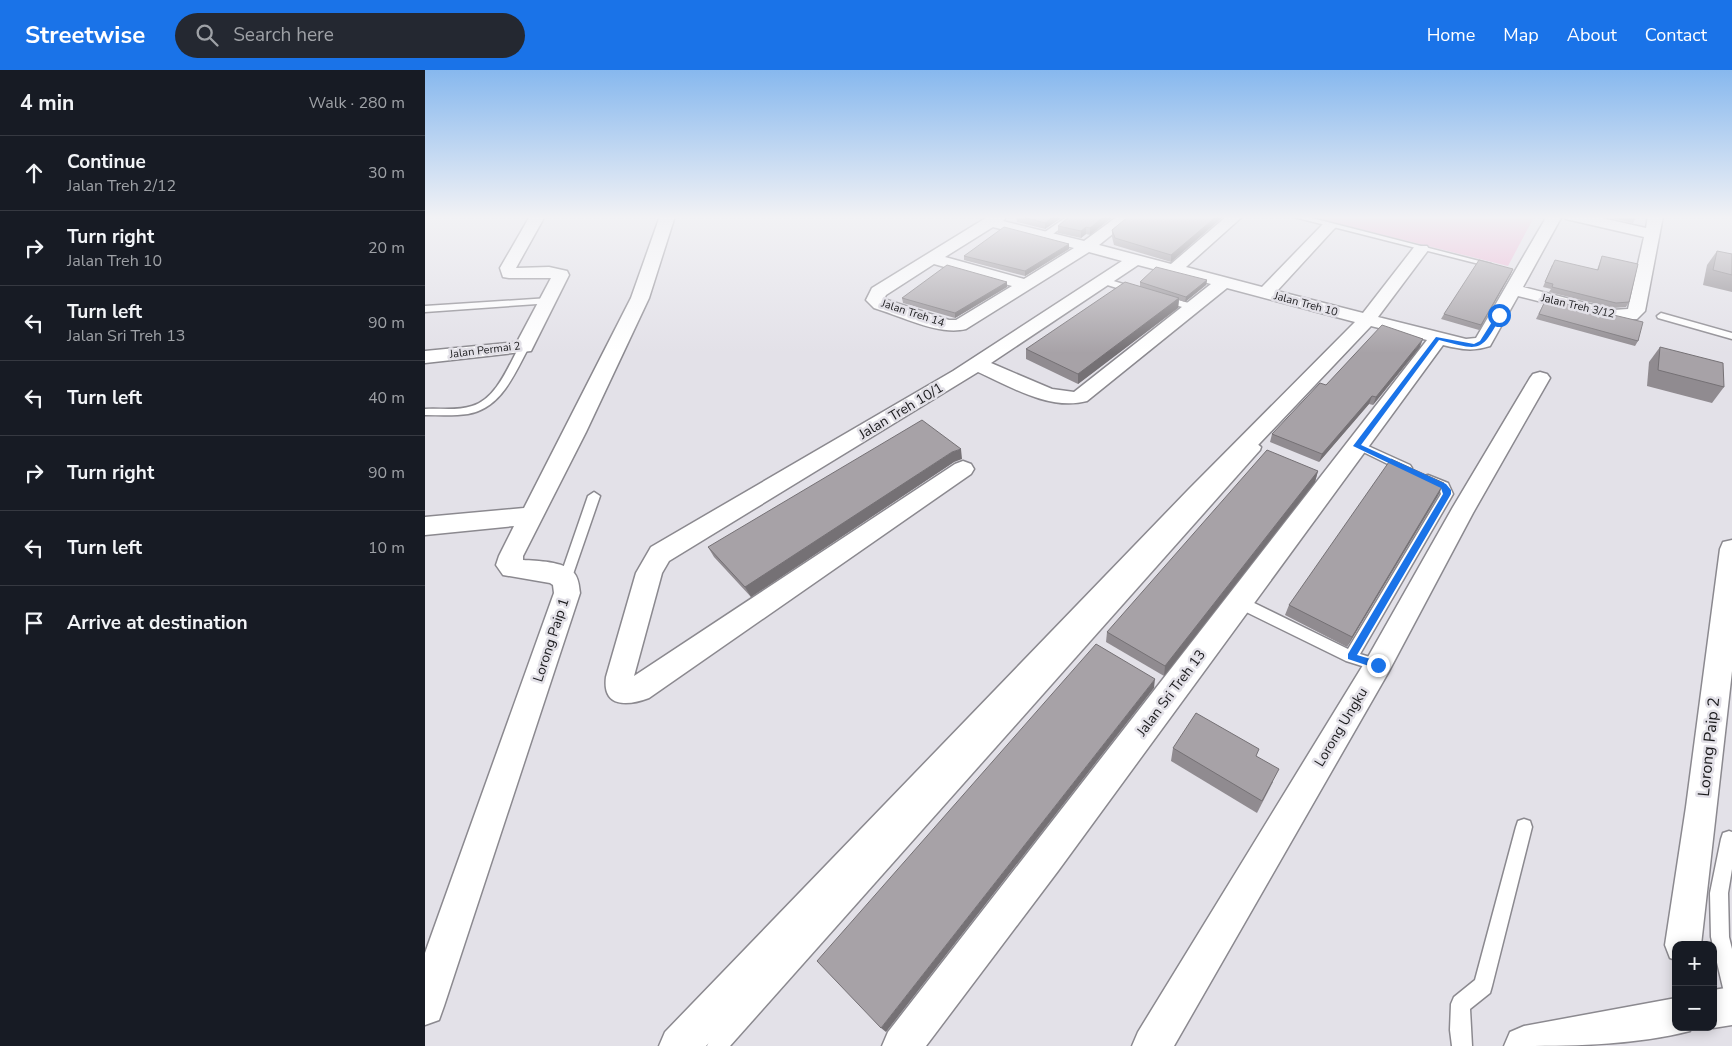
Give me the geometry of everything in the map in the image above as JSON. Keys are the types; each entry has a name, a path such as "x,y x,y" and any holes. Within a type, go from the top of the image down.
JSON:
{"street":[{"name":"Jalan Permai 2","path":"425,356 524,347 561,276 549,272 509,273 508,268 512,262"},
{"name":"Lorong Paip 1","path":"425,1006 567,593 565,580 558,575 520,571 509,565 517,541 579,423 640,298 652,262"},
{"name":"Jalan Treh 14","path":"928,262 878,292 875,300 880,304 948,326 960,325 1025,284"},
{"path":"941,262 1025,284 1063,262"},
{"name":"Jalan Treh 10/1","path":"963,470 639,689 623,691 619,687 620,677 649,573 660,554 979,365 1132,262"},
{"name":"Jalan Treh 10","path":"1145,262 1466,346 1483,342 1513,290"},
{"path":"1173,269 1182,262"},
{"path":"1266,293 1295,262"},
{"path":"679,1046 1259,448 1367,320 1411,262"},
{"path":"1513,290 1529,262"},
{"name":"Jalan Treh 3/12","path":"1513,290 1613,315 1631,315 1636,311 1647,262"},
{"path":"979,365 1057,398 1074,400 1080,398 1224,282"},
{"name":"Jalan Sri Treh 13","path":"902,1046 1046,859 1169,688 1239,602 1324,474 1357,446 1438,338"},
{"name":"Lorong Ungku","path":"1152,1046 1364,661 1461,514 1540,378"},
{"path":"425,526 530,516"},
{"name":"Lorong Paip 2","path":"1684,941 1702,808 1732,549"},
{"path":"1717,1009 1732,1006"},
{"path":"1524,1046 1672,1014"}],"lane":[{"path":"1476,262 1487,264"},
{"path":"1105,281 1192,307"},
{"path":"425,309 549,301"},
{"path":"1661,316 1732,336"},
{"path":"425,412 466,410 480,407 494,397 524,347"},
{"path":"1239,602 1364,661 1447,494 1444,486 1357,446"},
{"path":"717,1046 1084,638 1259,448"},
{"path":"565,580 595,496"},
{"path":"1084,638 1100,648"},
{"path":"1463,1046 1460,1030 1461,1004 1483,986 1524,827"},
{"path":"1729,840 1719,893 1720,937 1732,988"}],"shaded area":[{"path":"1490,262 1510,262 1508,266"}],"building":[{"path":"987,262 1040,262 1025,271"},
{"path":"1478,262 1513,269 1481,325 1444,314"},
{"path":"1554,262 1598,270 1600,262 1627,262 1638,264 1629,302 1616,303 1552,287 1553,284 1545,282"},
{"path":"1715,262 1732,262 1732,275 1713,270"},
{"path":"947,265 1007,282 955,313 902,298"},
{"path":"1156,267 1207,280 1186,297 1140,282"},
{"path":"1125,282 1179,298 1078,374 1026,349"},
{"path":"1546,299 1643,322 1638,341 1539,314"},
{"path":"1382,325 1423,339 1376,397 1372,396 1322,454 1272,434 1320,383 1326,385"},
{"path":"1660,347 1723,363 1724,387 1658,370"},
{"path":"922,420 961,449 952,452 745,587 708,547"},
{"path":"1267,450 1318,471 1165,666 1107,632"},
{"path":"1391,459 1444,483 1352,637 1289,605"},
{"path":"1096,644 1155,679 881,1028 817,961"},
{"path":"1196,713 1259,749 1256,756 1279,769 1262,801 1173,748"}],"route":[{"path":"1378,665 1351,657 1447,494 1447,490 1444,486 1357,446 1438,338 1466,346 1483,342 1499,315"}]}
